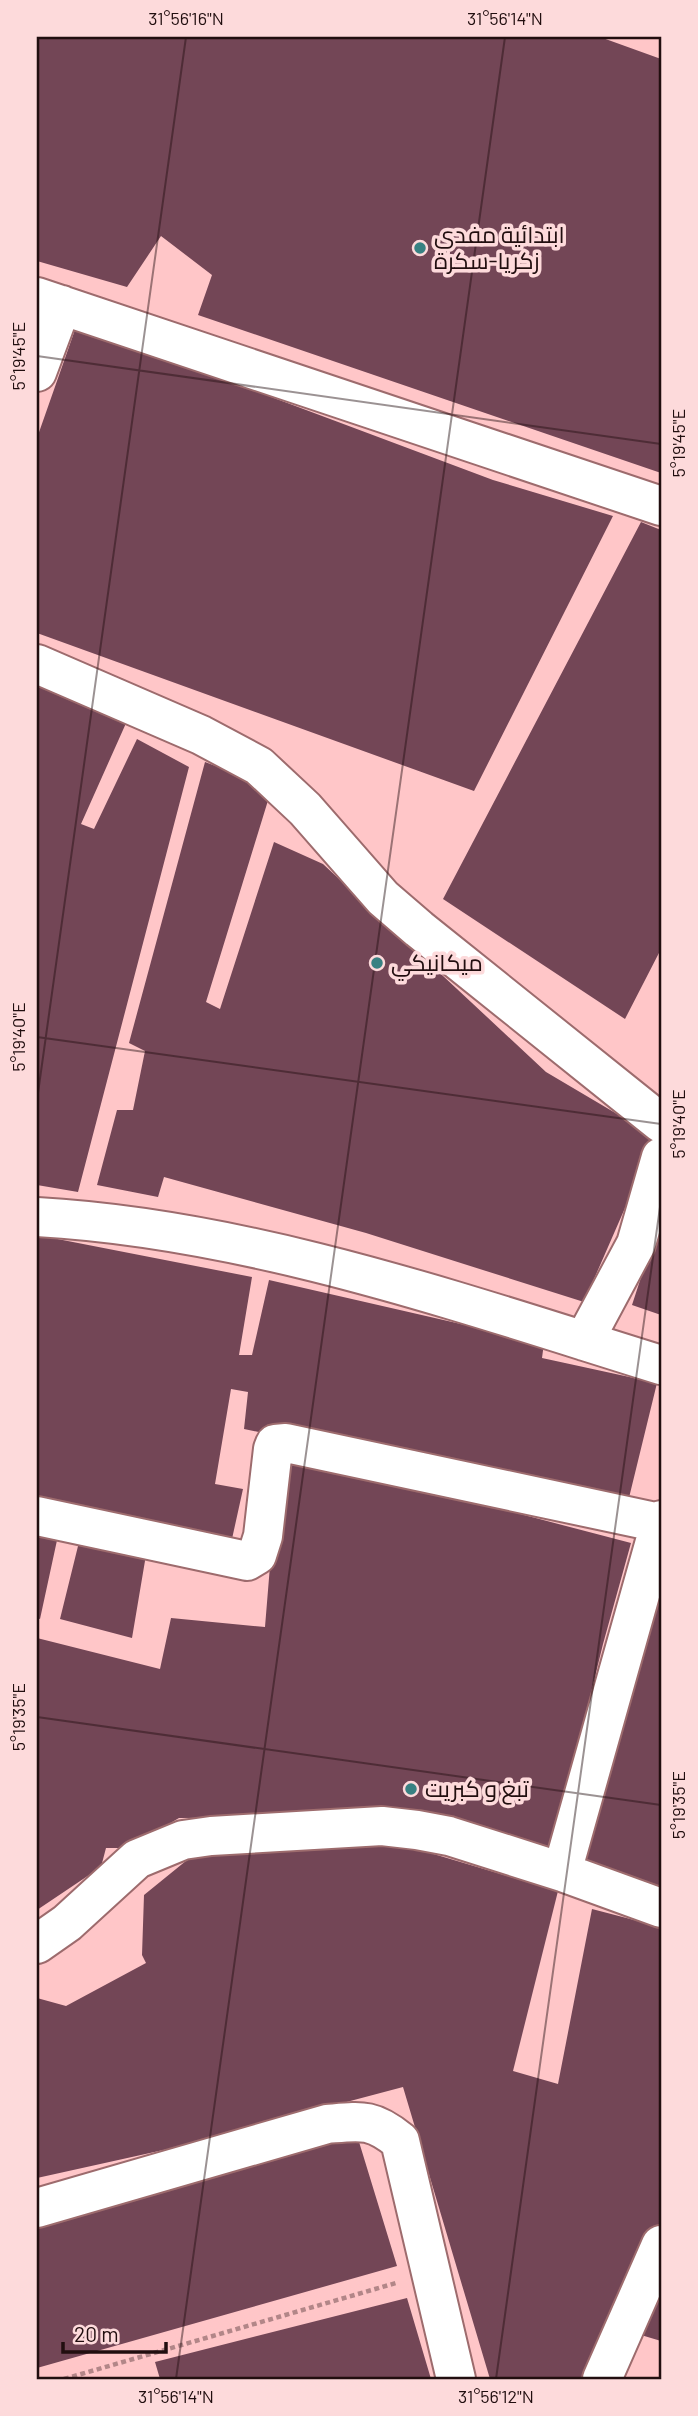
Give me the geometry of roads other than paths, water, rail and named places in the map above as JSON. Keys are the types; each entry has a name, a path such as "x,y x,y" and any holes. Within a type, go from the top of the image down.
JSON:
{"street":[{"path":"37,372 49,301 661,506"},
{"path":"37,664 201,735 259,766 305,809 383,898 661,1123"},
{"path":"584,1341 636,1244 661,1157"},
{"path":"37,1217 76,1219 222,1241 391,1283 661,1365"},
{"path":"37,1516 247,1560 257,1555 263,1536 273,1450 275,1444 286,1443 661,1522 562,1872"},
{"path":"37,1944 67,1923 137,1859 160,1847 201,1837 382,1826 449,1836 562,1872 661,1908"},
{"path":"37,2208 327,2124 366,2121 383,2126 400,2141 456,2379"},
{"path":"602,2379 661,2245"}],"place":[{"name":"ابتدائية مفدي زكريا-سكرة","path":"420,248"},
{"name":"ميكانيكي","path":"377,963"},
{"name":"تبغ و كبريت","path":"411,1789"}]}
